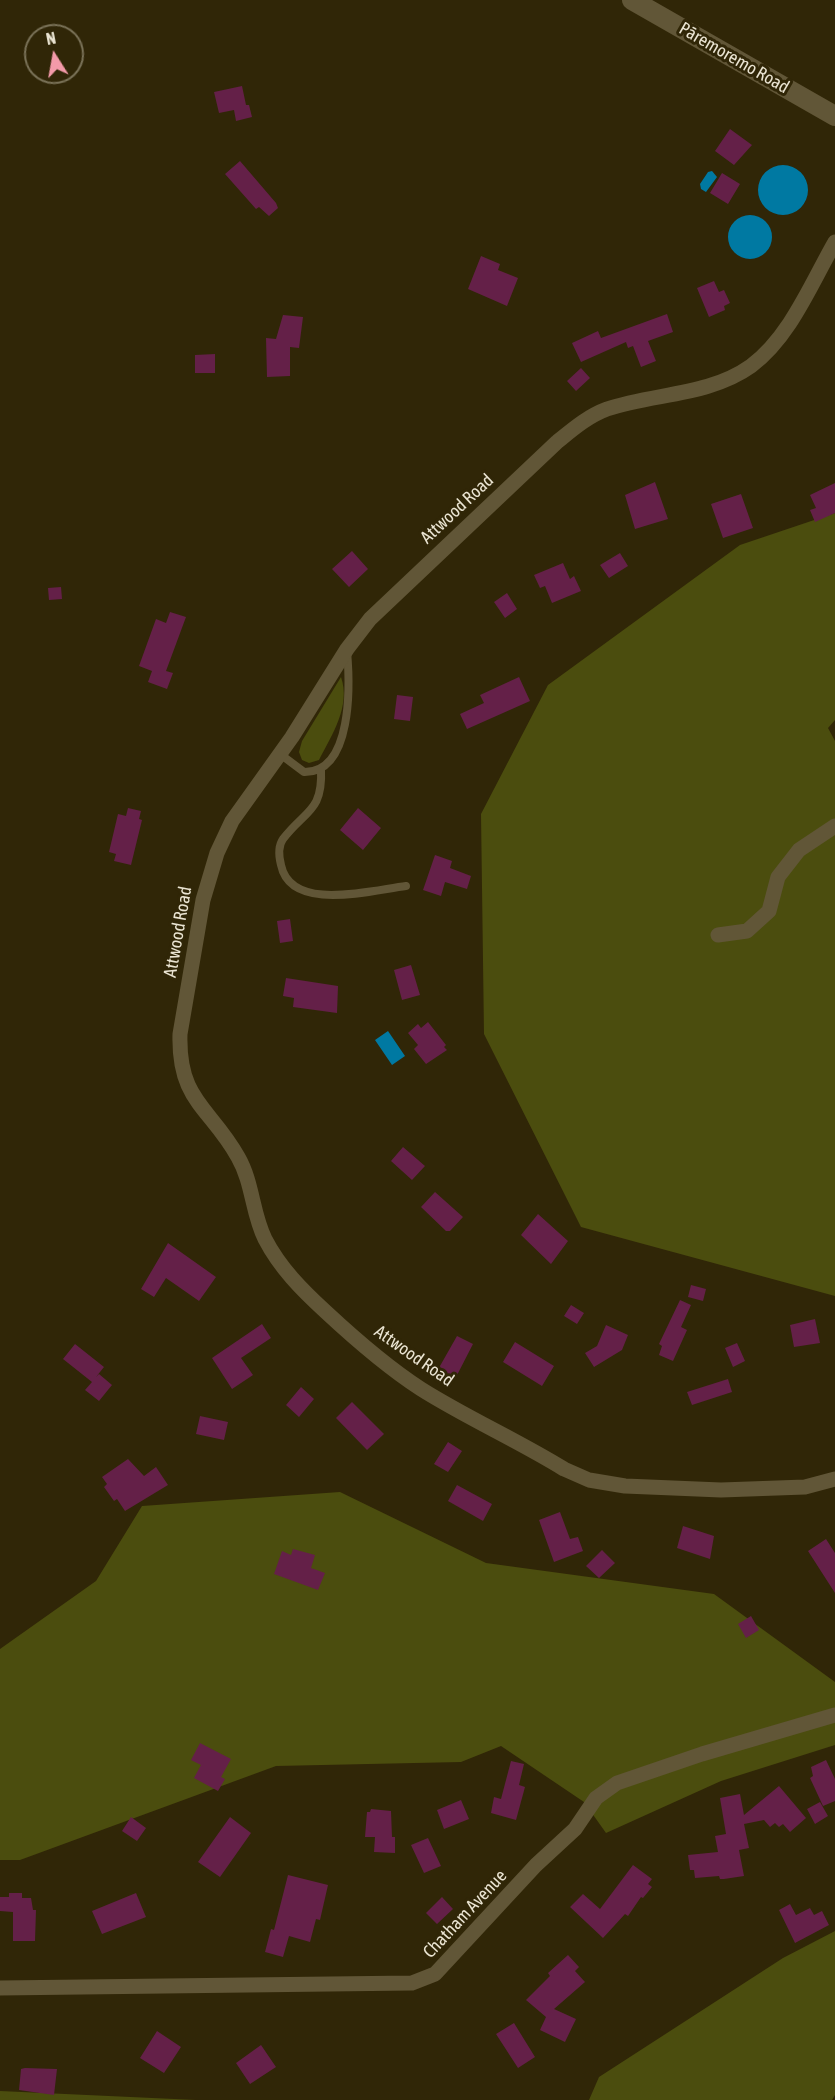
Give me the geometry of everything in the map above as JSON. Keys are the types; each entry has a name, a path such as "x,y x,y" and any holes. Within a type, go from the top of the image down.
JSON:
{"street":[{"name":"Pāremoremo Road","path":"632,0 835,116"},
{"name":"Attwood Road","path":"835,242 786,328 751,366 722,382 621,405 582,422 557,442 370,619 347,649 280,754 232,821 214,860 199,917 180,1034 183,1078 195,1100 231,1145 248,1174 265,1239 294,1283 349,1333 421,1389 564,1469 589,1480 625,1486 722,1490 805,1487 835,1479"},
{"path":"718,935 747,931 770,911 778,878 800,850 835,826"},
{"name":"Chatham Avenue","path":"0,1988 412,1983 435,1974 537,1865 575,1829 596,1798 617,1784 702,1754 835,1715"}],"lane":[{"path":"347,649 350,697 345,726 336,749 321,769 322,790 315,806 281,840 279,854 281,869 292,886 307,894 332,895 406,886"},
{"path":"280,754 304,772 321,769"}],"shaded area":[{"path":"835,513 835,720 828,728 835,741 835,1296 581,1227 484,1034 481,814 548,685 740,545"},
{"path":"341,677 344,699 339,720 319,760 309,763 302,760 299,752 302,741"},
{"path":"340,1492 486,1563 714,1594 835,1682 835,1745 721,1781 606,1833 584,1802 501,1746 461,1762 276,1766 20,1860 0,1860 0,1649 96,1581 142,1506"},
{"path":"835,1931 835,2095 832,2100 589,2100 599,2077 783,1958"},
{"path":"0,2091 196,2100 0,2100"}],"water":[{"path":"783,165 792,167 803,176 808,190 806,199 797,210 783,215 774,213 763,204 758,190 760,181 769,170"},
{"path":"712,171 717,177 706,192 701,189 700,184 708,172"},
{"path":"750,215 766,221 772,237 766,253 750,259 734,253 728,237 734,221"},
{"path":"388,1031 405,1056 392,1065 375,1040"}],"building":[{"path":"242,86 246,105 249,105 252,117 236,121 234,110 219,113 214,92"},
{"path":"730,129 752,145 734,165 715,151"},
{"path":"240,161 276,203 278,208 269,216 259,207 256,209 225,174"},
{"path":"722,173 740,184 728,204 710,193"},
{"path":"481,256 500,264 498,270 518,278 507,306 468,289"},
{"path":"714,281 719,292 724,290 730,303 724,306 725,310 709,317 697,288"},
{"path":"667,314 673,332 648,341 656,361 641,367 633,346 628,348 626,342 581,362 572,343 598,331 601,338"},
{"path":"283,315 303,317 299,348 290,347 290,376 267,377 266,338 276,339"},
{"path":"215,354 215,373 195,373 195,355"},
{"path":"581,368 590,378 576,391 567,381"},
{"path":"655,482 668,519 635,529 625,495"},
{"path":"835,483 835,513 815,522 810,510 816,508 810,495"},
{"path":"741,494 753,528 723,538 711,504"},
{"path":"352,551 368,569 349,587 332,569"},
{"path":"620,553 628,566 609,578 600,565"},
{"path":"563,563 570,579 574,576 581,591 552,603 545,586 540,588 534,575"},
{"path":"61,587 62,599 49,600 48,588"},
{"path":"507,593 517,609 505,618 494,602"},
{"path":"170,612 186,617 166,671 173,673 167,689 148,682 152,671 139,666 156,619 166,623"},
{"path":"519,677 530,701 467,729 460,714 484,703 480,695"},
{"path":"397,695 413,697 410,721 394,719"},
{"path":"128,808 141,811 139,819 142,820 131,865 114,861 116,854 109,852 118,814 126,816"},
{"path":"358,808 381,828 363,850 340,830"},
{"path":"435,855 452,861 450,868 471,876 467,889 445,882 441,896 423,890"},
{"path":"290,919 293,941 280,943 277,921"},
{"path":"411,965 420,995 402,1000 394,970"},
{"path":"286,978 338,986 337,1013 293,1007 294,998 283,996"},
{"path":"428,1022 446,1045 444,1047 447,1050 426,1064 414,1049 418,1045 408,1033 418,1024 421,1028"},
{"path":"403,1147 425,1166 412,1180 391,1161"},
{"path":"435,1192 463,1217 450,1231 446,1231 421,1207"},
{"path":"538,1214 568,1241 551,1264 521,1235"},
{"path":"168,1243 216,1277 199,1301 166,1278 154,1297 141,1289"},
{"path":"691,1285 706,1289 703,1301 688,1297"},
{"path":"680,1300 691,1305 681,1327 687,1330 673,1361 659,1355 662,1346 659,1344"},
{"path":"571,1305 584,1313 577,1324 564,1316"},
{"path":"815,1319 820,1343 794,1347 790,1325"},
{"path":"262,1324 271,1338 241,1358 253,1375 232,1389 212,1358"},
{"path":"606,1325 628,1335 622,1350 594,1367 585,1353 597,1346"},
{"path":"457,1336 473,1344 454,1381 436,1373"},
{"path":"515,1342 554,1366 542,1386 503,1362"},
{"path":"737,1343 745,1361 733,1367 725,1348"},
{"path":"75,1344 104,1367 96,1377 99,1374 112,1385 99,1401 85,1390 92,1382 63,1359"},
{"path":"728,1379 732,1392 692,1405 687,1392"},
{"path":"301,1387 314,1399 299,1417 286,1405"},
{"path":"352,1402 384,1434 367,1450 336,1418"},
{"path":"200,1416 228,1422 224,1440 196,1434"},
{"path":"448,1442 462,1451 448,1472 434,1464"},
{"path":"128,1459 144,1476 156,1467 168,1485 125,1511 117,1499 114,1501 104,1487 107,1484 102,1477"},
{"path":"457,1485 492,1504 483,1521 448,1501"},
{"path":"560,1512 570,1539 578,1537 583,1551 554,1562 539,1520"},
{"path":"683,1526 714,1536 710,1559 677,1548"},
{"path":"826,1539 835,1553 835,1593 808,1551"},
{"path":"293,1549 315,1555 311,1568 325,1573 318,1590 274,1574 282,1551 291,1555"},
{"path":"602,1550 615,1563 599,1578 586,1566"},
{"path":"751,1616 759,1630 746,1638 738,1624"},
{"path":"200,1743 231,1759 221,1777 225,1779 218,1791 194,1778 201,1765 191,1760"},
{"path":"826,1760 835,1779 835,1801 823,1806 810,1778 813,1776 811,1767"},
{"path":"511,1761 524,1764 519,1785 525,1787 516,1820 491,1813 494,1797 501,1799"},
{"path":"779,1786 806,1818 790,1832 783,1824 779,1827 775,1823 770,1827 764,1820 744,1824 749,1848 739,1850 744,1876 724,1879 720,1879 719,1876 695,1878 694,1870 690,1870 688,1855 718,1852 715,1836 726,1834 720,1798 740,1794 744,1815"},
{"path":"461,1800 469,1819 444,1829 437,1810"},
{"path":"820,1802 828,1816 815,1824 807,1809"},
{"path":"371,1809 391,1811 395,1853 374,1852 375,1837 365,1837 367,1812"},
{"path":"131,1817 146,1828 137,1841 122,1831"},
{"path":"230,1817 251,1833 220,1877 198,1862"},
{"path":"428,1838 441,1866 424,1873 411,1845"},
{"path":"633,1865 652,1879 648,1884 652,1887 643,1898 641,1897 628,1916 625,1914 603,1938 570,1907 583,1894 600,1909"},
{"path":"288,1875 328,1885 320,1920 316,1919 310,1942 289,1936 283,1957 265,1952 271,1929 274,1930"},
{"path":"9,1893 22,1893 22,1898 31,1898 33,1910 36,1910 35,1941 13,1941 13,1912 0,1911 0,1897 9,1897"},
{"path":"136,1893 146,1917 102,1934 92,1911"},
{"path":"442,1897 453,1909 437,1924 426,1913"},
{"path":"790,1904 796,1915 810,1908 814,1915 822,1911 829,1925 795,1943 779,1910"},
{"path":"568,1955 579,1967 575,1971 585,1982 554,2009 576,2019 565,2042 540,2030 546,2017 526,2000 550,1976 548,1973"},
{"path":"514,2023 535,2057 518,2068 496,2034"},
{"path":"157,2031 181,2047 164,2073 140,2058"},
{"path":"261,2045 276,2067 250,2084 236,2063"},
{"path":"21,2069 57,2069 54,2095 19,2090"}]}
